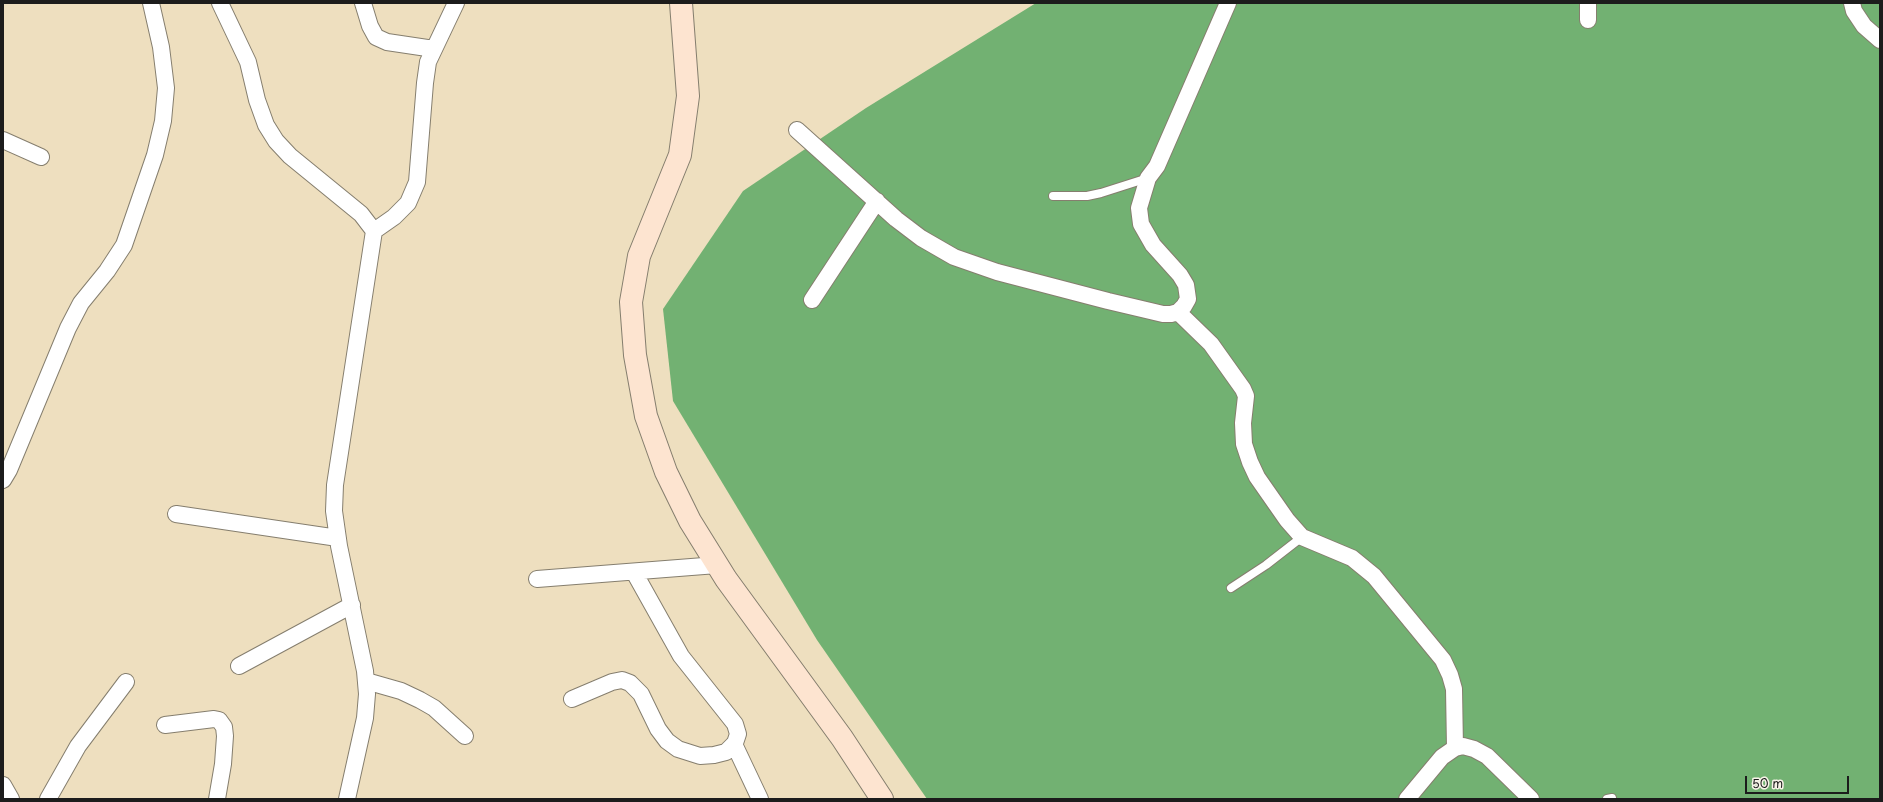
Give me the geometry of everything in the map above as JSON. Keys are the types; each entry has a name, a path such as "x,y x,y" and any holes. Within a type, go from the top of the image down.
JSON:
{"main road":[{"path":"681,3 688,96 680,156 639,256 632,302 634,355 646,416 666,472 690,521 717,564 842,738 882,799"}],"street":[{"path":"3,480 9,470 68,328 81,303 107,271 124,245 155,155 163,121 166,88 161,47 151,3"},
{"path":"220,3 248,62 257,100 266,125 276,141 290,156 361,214 374,231 335,485 334,511 338,538 352,605 367,694 365,718 347,799"},
{"path":"363,3 370,26 376,37 387,42 434,49"},
{"path":"374,231 394,217 408,203 417,182 428,62 456,3"},
{"path":"798,130 877,201 921,238 954,257 996,272 1163,314 1178,312 1184,306 1188,298 1186,285 1180,274 1153,245 1141,224 1139,208 1148,178 1157,166 1228,3"},
{"path":"1588,3 1588,20"},
{"path":"1852,3 1854,11 1864,26 1874,37 1880,40"},
{"path":"3,140 41,157"},
{"path":"812,300 877,201"},
{"path":"1178,312 1211,344 1243,389 1246,396 1243,423 1244,444 1250,462 1257,477 1287,520 1302,537 1352,558 1374,576 1443,660 1450,675 1454,689 1454,748"},
{"path":"176,514 338,538"},
{"path":"537,579 717,564"},
{"path":"572,699 612,682 622,680 630,683 641,694 658,729 666,741 678,749 700,756 714,755 726,752 734,744 738,734 734,724 681,656 634,572"},
{"path":"239,666 352,605"},
{"path":"366,681 401,691 420,700 434,708 466,736"},
{"path":"48,799 78,746 126,682"},
{"path":"165,725 214,719 219,720 224,727 225,736 223,764 217,799"},
{"path":"734,744 760,799"},
{"path":"1407,799 1442,756 1454,748 1463,746 1487,756 1531,799"},
{"path":"3,785 11,799"}],"lane":[{"path":"1052,196 1087,196 1101,194 1148,178"},
{"path":"1231,588 1266,565 1302,537"}],"green space":[{"path":"1036,3 1880,3 1880,799 927,799 817,640 673,401 663,309 743,191 866,108"}]}
